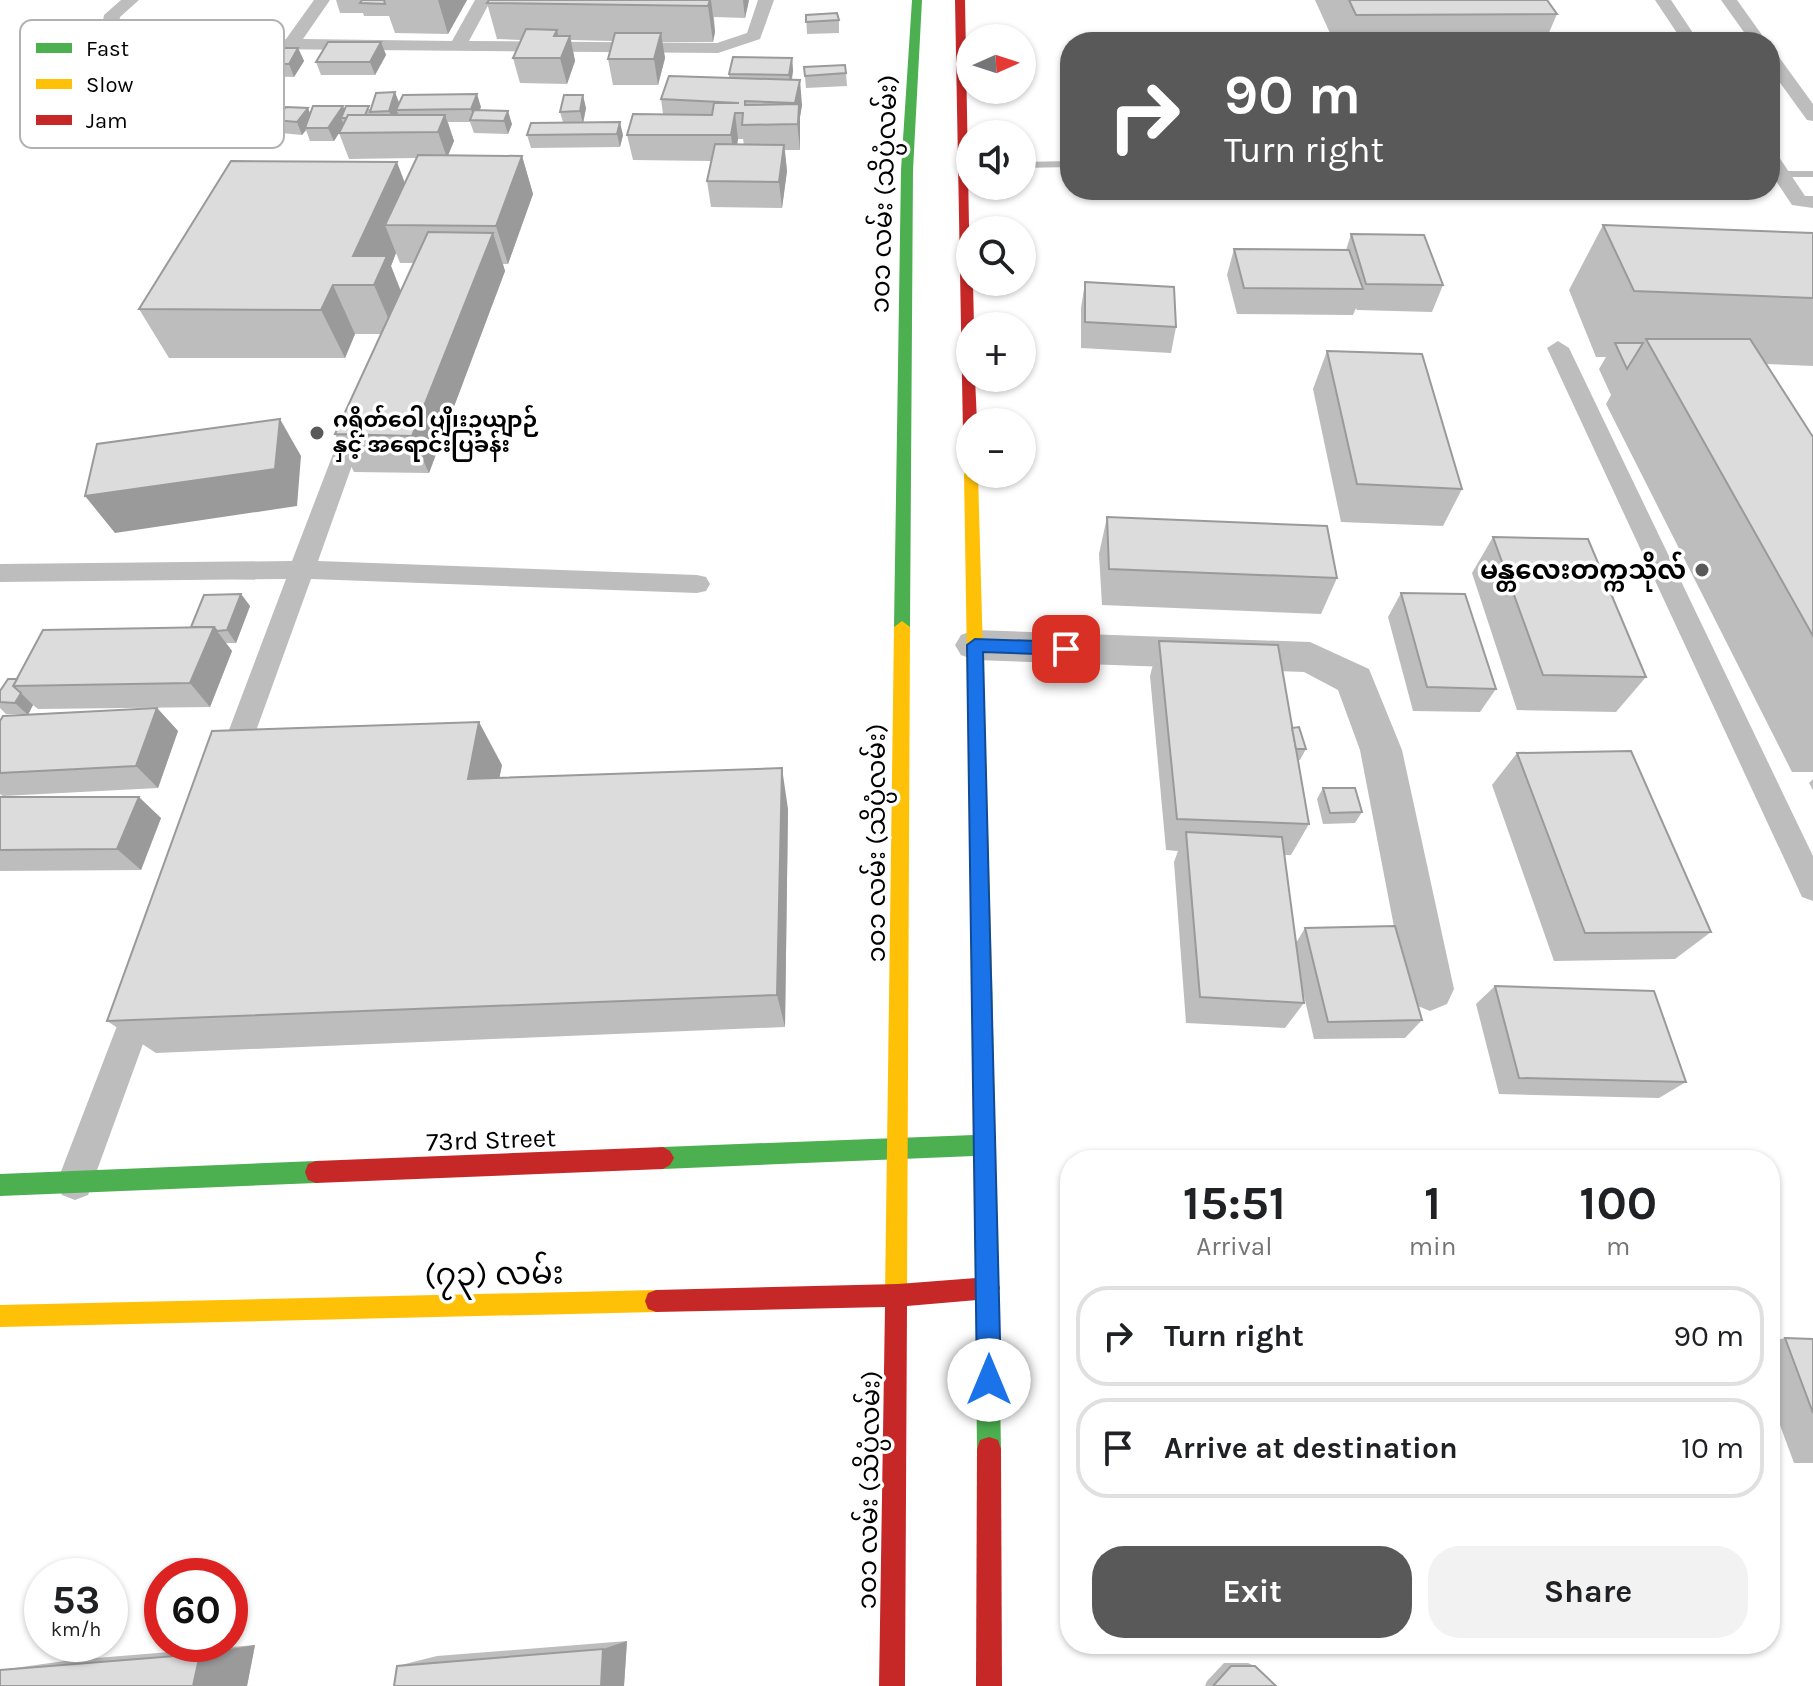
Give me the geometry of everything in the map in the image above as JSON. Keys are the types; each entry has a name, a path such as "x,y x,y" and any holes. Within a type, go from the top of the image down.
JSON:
{"main road":[{"name":"၁၀၁ လမ်း (သိပ္ပံလမ်း)","path":"892,1686 907,170 917,0"},
{"path":"960,0 969,408"},
{"path":"971,488 989,1288 989,1686"},
{"name":"73rd Street","path":"0,1185 984,1145"},
{"name":"(၇၃) လမ်း","path":"0,1316 898,1295 989,1288"}],"street":[{"path":"975,645 1310,657 1355,680 1381,750 1430,989"}],"lane":[{"path":"111,20 112,15 131,0"},
{"path":"291,44 322,0"},
{"path":"458,45 483,0"},
{"path":"284,44 718,48 754,36 766,0"},
{"path":"1663,0 1684,32"},
{"path":"1729,0 1752,32"},
{"path":"1780,71 1813,116"},
{"path":"1780,173 1799,201 1813,202"},
{"path":"1558,348 1813,888"},
{"path":"219,794 362,405"},
{"path":"0,573 302,570 697,584"},
{"path":"75,1182 153,973"}],"building":[{"path":"362,0 384,0 385,4 360,3"},
{"path":"489,0 710,0 708,6 487,3"},
{"path":"1349,0 1547,0 1557,14 1356,15"},
{"path":"837,13 839,20 806,22 806,15"},
{"path":"526,29 557,30 554,36 570,36 561,58 513,58"},
{"path":"615,33 661,33 654,59 608,59"},
{"path":"328,42 381,42 370,62 316,62"},
{"path":"284,48 298,48 289,64 284,64"},
{"path":"733,57 792,58 789,75 729,74"},
{"path":"845,65 846,73 805,76 804,67"},
{"path":"669,76 800,80 795,103 745,101 745,105 799,104 798,124 742,125 743,113 735,113 731,135 627,135 633,114 712,115 714,103 739,103 661,99"},
{"path":"395,92 389,111 370,112 376,93"},
{"path":"477,94 471,109 396,110 403,95"},
{"path":"564,95 583,95 580,111 560,112"},
{"path":"313,106 343,106 328,128 305,128"},
{"path":"346,106 369,106 365,115 341,118"},
{"path":"308,108 297,122 284,121 284,109"},
{"path":"474,110 508,111 504,121 470,120"},
{"path":"348,115 445,115 438,132 339,133"},
{"path":"620,122 617,134 527,135 531,123"},
{"path":"715,144 784,145 779,182 707,181"},
{"path":"418,155 522,156 496,226 385,225"},
{"path":"231,161 397,162 353,256 387,256 374,285 333,285 321,310 139,309"},
{"path":"1603,225 1813,233 1813,298 1634,291"},
{"path":"428,232 493,233 412,436 335,434"},
{"path":"1351,234 1424,235 1443,285 1366,284"},
{"path":"1234,249 1349,250 1363,289 1244,288"},
{"path":"1085,282 1174,287 1176,327 1085,322"},
{"path":"1646,339 1750,339 1813,437 1813,636"},
{"path":"1615,343 1643,343 1627,369"},
{"path":"1327,351 1422,354 1462,489 1357,484"},
{"path":"280,419 275,469 85,496 97,444"},
{"path":"1107,517 1327,526 1337,578 1109,569"},
{"path":"1493,537 1588,539 1646,677 1543,675"},
{"path":"1401,593 1465,594 1496,689 1427,687"},
{"path":"241,594 227,630 191,627 204,595"},
{"path":"214,627 190,683 13,686 43,630"},
{"path":"1159,641 1278,645 1309,824 1177,819"},
{"path":"8,679 17,679 13,686 21,693 15,703 0,702 0,691"},
{"path":"157,708 136,766 0,773 0,721 3,716"},
{"path":"479,722 468,779 782,768 777,995 107,1021 212,731"},
{"path":"1299,727 1306,749 1296,749 1292,728"},
{"path":"1631,751 1711,932 1585,933 1517,753"},
{"path":"1323,788 1355,788 1362,812 1330,813"},
{"path":"0,797 139,797 117,849 0,850"},
{"path":"1186,832 1282,837 1304,1003 1200,997"},
{"path":"1395,926 1422,1020 1328,1022 1305,928"},
{"path":"1495,986 1654,991 1686,1082 1519,1078"},
{"path":"1785,1338 1813,1339 1813,1413"},
{"path":"603,1649 601,1686 394,1686 397,1666"},
{"path":"128,1660 198,1662 193,1686 0,1686 0,1670"},
{"path":"1231,1666 1255,1666 1276,1686 1213,1686"}],"waterway":[{"path":"1036,165 1060,164"},
{"path":"1780,174 1813,174"}],"traffic: fast":[{"path":"902,627 907,170 917,0"},
{"path":"982,975 989,1449"},
{"path":"663,1158 984,1145"},
{"path":"0,1185 316,1172"}],"traffic: slow":[{"path":"971,488 982,975"},
{"path":"896,1297 902,627"},
{"path":"0,1316 656,1301"}],"traffic: jam":[{"path":"960,0 969,408"},
{"path":"316,1172 663,1158"},
{"path":"656,1301 898,1295 989,1288"},
{"path":"892,1686 896,1297"},
{"path":"989,1449 989,1686"}],"place":[{"name":"ဂရိတ်ဝေါ ပျိုးဥယျာဉ် နှင့် အရောင်းပြခန်း","path":"317,433"},
{"name":"မန္တလေးတက္ကသိုလ်","path":"1702,570"}],"route":[{"path":"989,1380 975,645 1066,649"}]}
